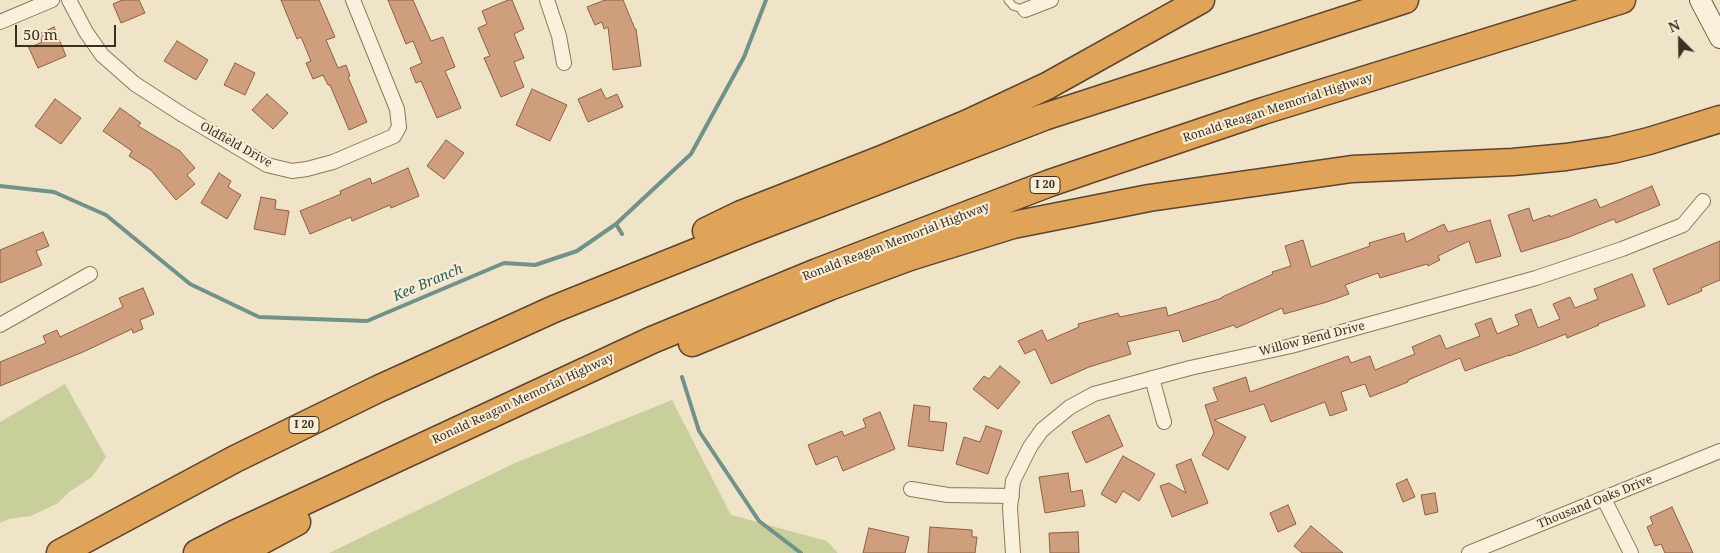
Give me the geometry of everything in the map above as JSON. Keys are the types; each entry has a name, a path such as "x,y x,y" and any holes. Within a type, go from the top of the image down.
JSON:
{"highway":[{"path":"554,309 741,214 968,123 1047,86 1201,0"},
{"name":"I 20","path":"60,553 235,459 378,389 554,309 748,231 1044,117 1405,0"},
{"name":"Ronald Reagan Memorial Highway","path":"198,553 234,534 652,340 817,272 1050,183 1263,111 1622,0"},
{"path":"486,417 680,347 910,256 1013,225 1149,198 1352,169 1566,158 1650,141 1720,119"},
{"path":"239,553 279,533 428,443"}],"street":[{"path":"0,22 52,0"},
{"name":"Oldfield Drive","path":"69,0 86,32 102,55 135,84 267,165 292,171 333,162 394,136 398,127 397,109 353,0"},
{"path":"548,0 559,36 564,62"},
{"path":"1025,10 1051,0"},
{"path":"1700,0 1720,38"},
{"name":"Willow Bend Drive","path":"1013,553 1010,508 1013,482 1030,447 1042,430 1070,407 1094,394 1190,368 1291,346 1536,278 1622,249 1683,225 1703,201"},
{"path":"0,325 90,274"},
{"path":"1152,378 1164,422"},
{"name":"Thousand Oaks Drive","path":"1469,553 1720,451"},
{"path":"911,489 948,496 1012,496"},
{"path":"1604,499 1631,553"}],"lane":[{"path":"1008,0 1013,6 1025,10"}],"green space":[{"path":"65,384 106,457 92,477 69,492 58,503 31,516 9,519 0,523 0,422"},
{"path":"672,400 731,515 827,541 838,553 329,553 515,463"}],"building":[{"path":"122,0 139,0 145,13 121,23 113,4"},
{"path":"281,0 319,0 335,37 326,40 338,68 346,65 350,76 348,77 367,122 349,130 330,85 328,85 323,75 313,79 306,63 311,61 301,37 297,39"},
{"path":"388,0 413,0 431,41 443,37 455,67 445,71 461,108 437,118 421,81 416,83 410,68 422,63 413,41 406,44"},
{"path":"512,0 524,29 514,34 524,58 514,62 524,87 501,97 484,58 490,56 478,28 487,24 482,11"},
{"path":"605,0 623,0 636,29 641,66 613,70 608,27 604,29 602,22 595,25 587,7"},
{"path":"54,27 66,56 38,68 28,46 42,42 39,34"},
{"path":"177,41 208,60 196,80 164,61"},
{"path":"235,63 255,73 245,95 224,85"},
{"path":"532,89 567,105 550,141 516,125"},
{"path":"601,89 606,99 617,94 623,107 588,122 578,99"},
{"path":"267,94 288,113 273,129 252,110"},
{"path":"55,99 81,118 61,144 35,126"},
{"path":"120,108 141,123 138,126 180,151 195,168 187,175 195,184 176,200 151,170 129,156 132,151 103,131"},
{"path":"446,140 464,153 444,179 427,166"},
{"path":"408,168 419,196 391,208 390,205 352,221 351,217 310,234 300,211 341,194 340,191 370,178 372,184"},
{"path":"219,173 231,181 228,187 241,195 227,219 201,203"},
{"path":"1652,186 1660,205 1616,223 1614,219 1569,237 1521,252 1508,215 1529,208 1533,221 1550,215 1550,217 1596,199 1600,208"},
{"path":"261,197 276,200 275,209 289,211 285,235 254,229"},
{"path":"1490,220 1501,256 1476,263 1469,241 1438,256 1440,260 1428,266 1427,264 1380,278 1378,273 1345,285 1349,294 1327,302 1284,314 1282,308 1236,328 1234,325 1183,342 1179,330 1127,342 1131,354 1089,367 1051,384 1035,349 1025,354 1018,341 1042,330 1047,341 1079,327 1078,324 1118,313 1120,317 1166,307 1168,316 1222,298 1273,274 1272,272 1291,266 1285,246 1303,240 1311,267 1370,246 1369,243 1404,233 1406,242 1444,224 1448,232"},
{"path":"43,232 49,246 36,251 42,265 0,283 0,250"},
{"path":"1720,241 1720,280 1701,288 1702,291 1668,305 1653,269"},
{"path":"1632,274 1645,306 1567,338 1566,334 1465,371 1460,358 1370,397 1365,384 1341,392 1347,410 1330,416 1325,402 1271,422 1264,404 1214,420 1246,437 1228,470 1202,455 1214,433 1205,405 1218,401 1213,388 1246,377 1250,392 1348,356 1351,363 1370,356 1375,370 1415,354 1412,347 1440,335 1446,349 1480,336 1475,324 1491,318 1497,334 1519,325 1515,315 1531,309 1538,328 1560,319 1553,304 1570,297 1575,308 1598,299 1594,289"},
{"path":"143,288 154,314 140,320 143,329 133,333 132,329 83,352 0,386 0,362 46,343 43,336 57,330 60,337 123,307 119,298"},
{"path":"1000,366 1020,382 998,409 973,389 984,376 989,379"},
{"path":"914,405 930,407 929,421 947,423 943,451 908,446"},
{"path":"880,412 895,449 843,471 837,456 816,465 808,445 842,431 844,436 866,427 863,419"},
{"path":"1109,415 1123,446 1086,463 1072,432"},
{"path":"986,426 1002,431 988,474 956,464 964,437 980,442"},
{"path":"1123,456 1155,474 1139,501 1123,491 1116,503 1101,494"},
{"path":"1191,459 1208,503 1172,517 1160,486 1169,483 1186,493 1176,465"},
{"path":"1068,473 1071,492 1082,490 1085,506 1045,513 1039,477"},
{"path":"1407,479 1415,497 1403,502 1396,484"},
{"path":"1435,493 1438,512 1425,515 1421,495"},
{"path":"1288,505 1296,524 1278,532 1270,513"},
{"path":"1672,507 1693,553 1665,553 1661,544 1655,546 1647,527 1653,524 1650,517"},
{"path":"1311,526 1343,553 1302,553 1294,546"},
{"path":"930,527 972,530 972,537 977,537 975,553 928,553"},
{"path":"869,528 909,537 905,553 863,553"},
{"path":"1078,532 1079,553 1050,553 1049,533"}],"waterway":[{"name":"Kee Branch","path":"0,186 54,192 106,215 190,284 259,317 367,321 504,263 535,265 577,251 616,224 691,154 744,57 766,0"},
{"path":"616,224 622,234"},
{"name":"Kee Branch","path":"682,377 699,431 759,521 801,553"}]}
